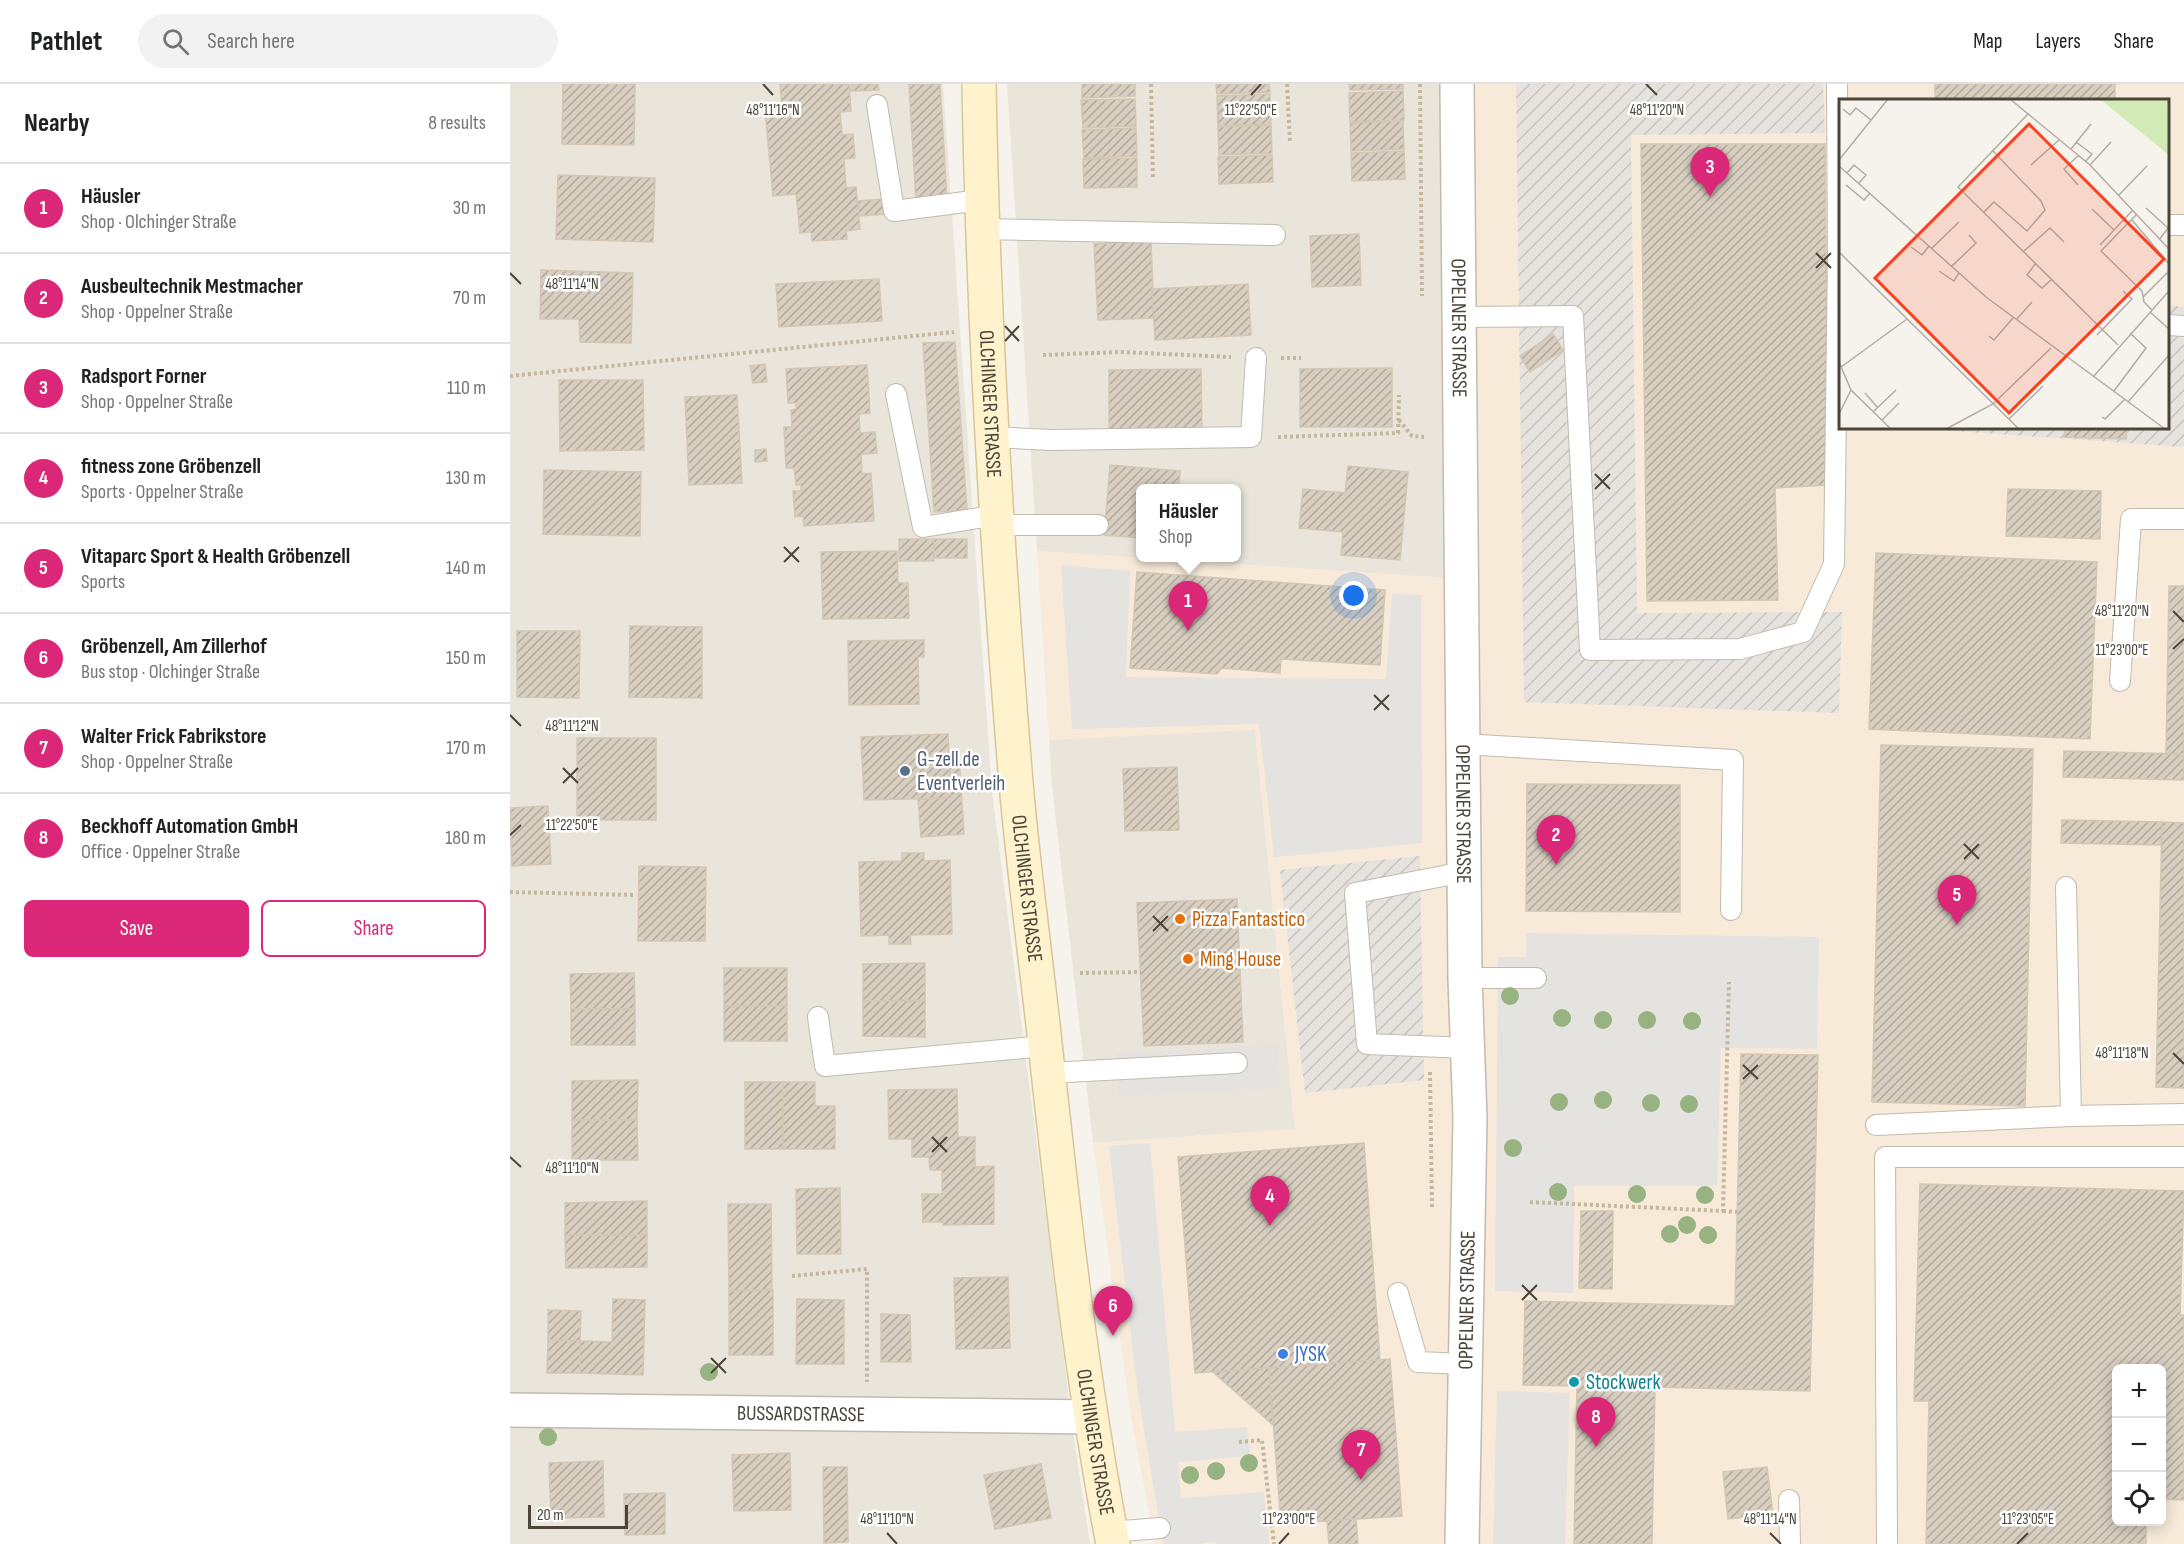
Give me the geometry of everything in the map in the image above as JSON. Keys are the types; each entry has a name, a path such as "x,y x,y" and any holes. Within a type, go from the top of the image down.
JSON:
{"main road":[{"name":"OLCHINGER STRASSE","path":"979,84 981,215 997,520 1016,786 1068,1260 1091,1417 1112,1538"}],"street":[{"name":"OPPELNER STRASSE","path":"1457,84 1464,872 1470,1118 1462,1544"},
{"name":"BUSSARDSTRASSE","path":"510,1410 1091,1417"}],"lane":[{"path":"1460,317 1573,316 1590,650 1740,649 1803,632 1834,564 1839,255 1837,84"},
{"path":"877,105 894,211 1275,235"},
{"path":"2169,325 2184,326"},
{"path":"993,437 1051,440 1251,437 1256,358"},
{"path":"896,394 923,527 997,520 1098,525"},
{"path":"2120,681 2131,519 2184,519"},
{"path":"1463,744 1733,760 1731,910"},
{"path":"1464,872 1355,893 1367,1044 1468,1048"},
{"path":"2066,887 2072,1116"},
{"path":"1466,978 1536,978"},
{"path":"818,1017 825,1066 1047,1060 1237,1063"},
{"path":"1876,1125 2072,1116 2184,1114"},
{"path":"1887,1544 1885,1157 2184,1157"},
{"path":"1398,1293 1418,1362 1465,1364"},
{"path":"1789,1500 1790,1544"},
{"path":"1112,1538 1160,1528"}],"path":[{"path":"1151,84 1153,179"},
{"path":"1287,84 1290,142"},
{"path":"510,376 964,331"},
{"path":"1043,355 1121,352 1301,358"},
{"path":"1251,437 1398,433 1400,394"},
{"path":"1399,420 1412,436 1424,437"},
{"path":"510,892 636,895"},
{"path":"1080,973 1141,972"},
{"path":"1723,1211 1729,982"},
{"path":"1530,1202 1737,1212"},
{"path":"792,1276 867,1269 867,1414"},
{"path":"1239,1442 1262,1440 1274,1544"}],"shaded area":[{"path":"510,84 943,84 992,792 1075,1446 1090,1544 510,1544"},
{"path":"1007,84 1457,84 1462,579 1204,562 1241,562 1241,484 1136,484 1136,558 1037,551"},
{"path":"1457,84 2184,84 2184,1544 1155,1544 1131,1417 1093,1143 1295,1129 1255,730 1049,740 1037,551 1136,558 1136,562 1204,562 1462,579"},
{"path":"1516,84 1823,84 1825,133 1631,135 1637,613 1842,612 1839,713 1524,702"},
{"path":"2169,305 2184,307 2184,447 1941,430 2169,429"},
{"path":"1061,565 1130,571 1126,677 1386,679 1392,594 1421,595 1422,843 1274,857 1259,724 1072,729"},
{"path":"1255,729 1295,1129 1093,1143 1052,786 1049,740"},
{"path":"1420,856 1424,1080 1305,1093 1280,870"},
{"path":"1526,933 1819,937 1817,1049 1721,1048 1717,1186 1574,1186 1573,1293 1495,1291 1498,957 1526,957"},
{"path":"1278,1045 1280,1088 1118,1096 1116,1053"},
{"path":"1150,1143 1175,1432 1247,1427 1250,1456 1178,1462 1181,1498 1264,1492 1269,1544 1216,1544 1215,1541 1200,1544 1163,1544 1138,1394 1109,1146"},
{"path":"1497,1391 1570,1393 1565,1544 1493,1544"}],"building":[{"path":"563,84 635,84 634,145 562,144"},
{"path":"780,84 849,84 851,111 840,112 842,135 853,134 855,158 844,159 846,188 856,187 860,229 846,231 847,239 812,241 811,232 800,233 796,194 773,196 765,110 782,108"},
{"path":"851,84 878,84 879,90 851,91"},
{"path":"909,84 940,84 947,200 916,202"},
{"path":"1082,84 1135,84 1135,96 1082,98"},
{"path":"1216,84 1269,84 1270,92 1217,94"},
{"path":"1349,84 1403,84 1403,89 1350,90"},
{"path":"1935,84 2115,84 2115,99 1935,99"},
{"path":"1403,91 1404,120 1350,122 1349,93"},
{"path":"1270,94 1271,124 1218,126 1217,96"},
{"path":"1135,99 1136,126 1083,128 1081,100"},
{"path":"1403,121 1404,149 1351,151 1350,123"},
{"path":"1271,125 1272,153 1219,155 1218,127"},
{"path":"1136,128 1137,156 1084,158 1082,130"},
{"path":"1641,144 1825,144 1828,485 1775,488 1778,600 1647,601"},
{"path":"1404,151 1405,179 1352,181 1351,153"},
{"path":"1272,155 1273,182 1219,184 1218,157"},
{"path":"1137,158 1137,187 1084,188 1083,159"},
{"path":"558,175 655,178 653,242 556,239"},
{"path":"885,199 886,214 859,216 858,201"},
{"path":"1359,234 1361,285 1312,287 1310,236"},
{"path":"1151,241 1154,318 1098,320 1094,244"},
{"path":"541,270 633,273 631,343 580,342 579,319 540,319"},
{"path":"879,279 882,321 779,327 776,284"},
{"path":"1248,284 1251,335 1155,340 1152,289"},
{"path":"1553,334 1563,350 1530,372 1520,356"},
{"path":"955,342 967,510 934,512 923,343"},
{"path":"765,364 767,382 753,383 750,366"},
{"path":"867,365 870,413 859,414 860,433 875,432 877,453 861,454 862,474 871,473 874,521 804,526 803,516 795,517 793,491 801,491 801,485 796,485 794,468 786,468 784,427 792,427 791,410 796,409 796,403 788,403 786,369"},
{"path":"1392,368 1392,427 1300,427 1300,369"},
{"path":"1201,369 1202,434 1109,435 1109,370"},
{"path":"559,380 643,380 644,450 560,451"},
{"path":"737,395 742,483 689,485 685,397"},
{"path":"2065,429 2127,429 2126,439 2064,437"},
{"path":"766,449 767,461 755,462 755,450"},
{"path":"1110,465 1180,471 1179,484 1136,484 1136,538 1104,535"},
{"path":"1348,466 1408,472 1400,560 1341,555 1343,532 1299,528 1303,489 1345,493"},
{"path":"544,470 641,472 640,536 543,534"},
{"path":"2008,489 2101,491 2100,539 2006,536"},
{"path":"899,539 934,539 934,561 899,561"},
{"path":"934,539 967,539 967,558 934,558"},
{"path":"897,551 898,583 908,583 909,618 823,619 821,552"},
{"path":"1876,553 2097,562 2090,739 1869,729"},
{"path":"1137,572 1385,590 1380,665 1281,659 1280,673 1222,668 1217,674 1130,668"},
{"path":"2169,586 2184,586 2184,754 2166,754"},
{"path":"630,626 702,627 702,698 629,697"},
{"path":"517,631 580,631 579,698 517,697"},
{"path":"924,640 924,657 918,657 919,704 849,705 848,641"},
{"path":"948,734 951,798 864,800 861,737"},
{"path":"577,738 656,738 656,820 577,820"},
{"path":"1881,745 2033,749 2025,1106 1872,1102"},
{"path":"2064,751 2184,754 2184,780 2063,777"},
{"path":"949,757 959,757 964,834 921,837 918,799 951,798"},
{"path":"1177,767 1179,830 1125,831 1123,769"},
{"path":"1527,784 1680,785 1680,912 1526,911"},
{"path":"548,806 551,864 512,866 510,808"},
{"path":"2062,820 2162,822 2162,845 2061,843"},
{"path":"2162,822 2184,823 2184,1088 2156,1087"},
{"path":"902,853 924,853 924,861 950,860 952,934 910,935 911,944 889,944 889,935 861,936 859,862 902,861"},
{"path":"639,866 706,867 705,941 638,941"},
{"path":"1237,899 1243,1042 1144,1046 1137,903"},
{"path":"925,963 925,1000 863,1001 863,964"},
{"path":"724,968 787,968 787,1006 724,1006"},
{"path":"634,973 635,1009 571,1009 570,974"},
{"path":"863,1001 925,1001 925,1037 863,1036"},
{"path":"724,1006 787,1006 787,1041 724,1041"},
{"path":"571,1009 635,1009 635,1045 571,1045"},
{"name":"Stockwerk","path":"1741,1054 1818,1055 1810,1391 1655,1387 1652,1544 1574,1544 1577,1386 1523,1385 1525,1301 1735,1306"},
{"path":"638,1080 637,1120 572,1120 572,1081"},
{"path":"745,1082 783,1082 783,1149 745,1149"},
{"path":"783,1082 815,1082 815,1106 835,1106 835,1149 783,1149"},
{"path":"957,1089 958,1137 975,1137 975,1167 994,1166 994,1224 943,1225 943,1222 923,1222 922,1194 942,1194 942,1170 930,1170 929,1157 912,1157 912,1139 889,1139 888,1090"},
{"path":"572,1120 637,1120 638,1160 572,1160"},
{"path":"1364,1143 1380,1360 1195,1373 1178,1157"},
{"path":"1920,1184 2184,1191 2180,1315 2184,1315 2184,1500 2166,1499 2166,1364 2112,1364 2112,1526 2146,1526 2146,1544 1926,1544 1929,1401 1914,1401"},
{"path":"840,1188 841,1254 797,1254 796,1189"},
{"path":"647,1201 647,1235 565,1235 565,1203"},
{"path":"728,1204 771,1204 772,1290 729,1291"},
{"path":"1581,1211 1613,1211 1612,1289 1579,1288"},
{"path":"565,1235 647,1235 647,1267 566,1268"},
{"path":"1008,1277 1010,1348 956,1349 954,1278"},
{"path":"773,1290 773,1355 729,1355 729,1291"},
{"path":"613,1299 645,1300 643,1375 580,1373 580,1341 612,1342"},
{"path":"797,1299 844,1300 844,1364 796,1364"},
{"path":"548,1310 581,1311 580,1341 548,1340"},
{"path":"881,1314 910,1315 911,1362 881,1362"},
{"path":"548,1340 580,1341 580,1373 547,1373"},
{"path":"1390,1359 1402,1516 1281,1524 1269,1368"},
{"path":"1269,1368 1273,1425 1213,1372"},
{"path":"790,1453 791,1510 734,1511 732,1455"},
{"path":"603,1461 604,1517 551,1518 549,1463"},
{"path":"1041,1464 1051,1518 995,1529 984,1475"},
{"path":"823,1467 847,1467 848,1542 824,1543"},
{"path":"1767,1467 1773,1514 1728,1519 1723,1472"},
{"path":"665,1493 665,1534 625,1535 624,1494"},
{"path":"1356,1519 1358,1544 1329,1544 1327,1521"}],"place":[{"name":"Radsport Forner","path":"1710,197"},
{"name":"Häusler","path":"1188,631"},
{"name":"G-zell.de Eventverleih","path":"905,771"},
{"name":"Ausbeultechnik Mestmacher","path":"1556,865"},
{"name":"Pizza Fantastico","path":"1180,919"},
{"name":"Vitaparc Sport & Health Gröbenzell","path":"1957,925"},
{"name":"Ming House","path":"1188,959"},
{"name":"fitness zone Gröbenzell","path":"1270,1226"},
{"name":"Gröbenzell, Am Zillerhof","path":"1113,1336"},
{"name":"JYSK","path":"1283,1354"},
{"name":"Stockwerk","path":"1574,1382"},
{"name":"Beckhoff Automation GmbH","path":"1596,1447"},
{"name":"Walter Frick Fabrikstore","path":"1361,1480"}]}
